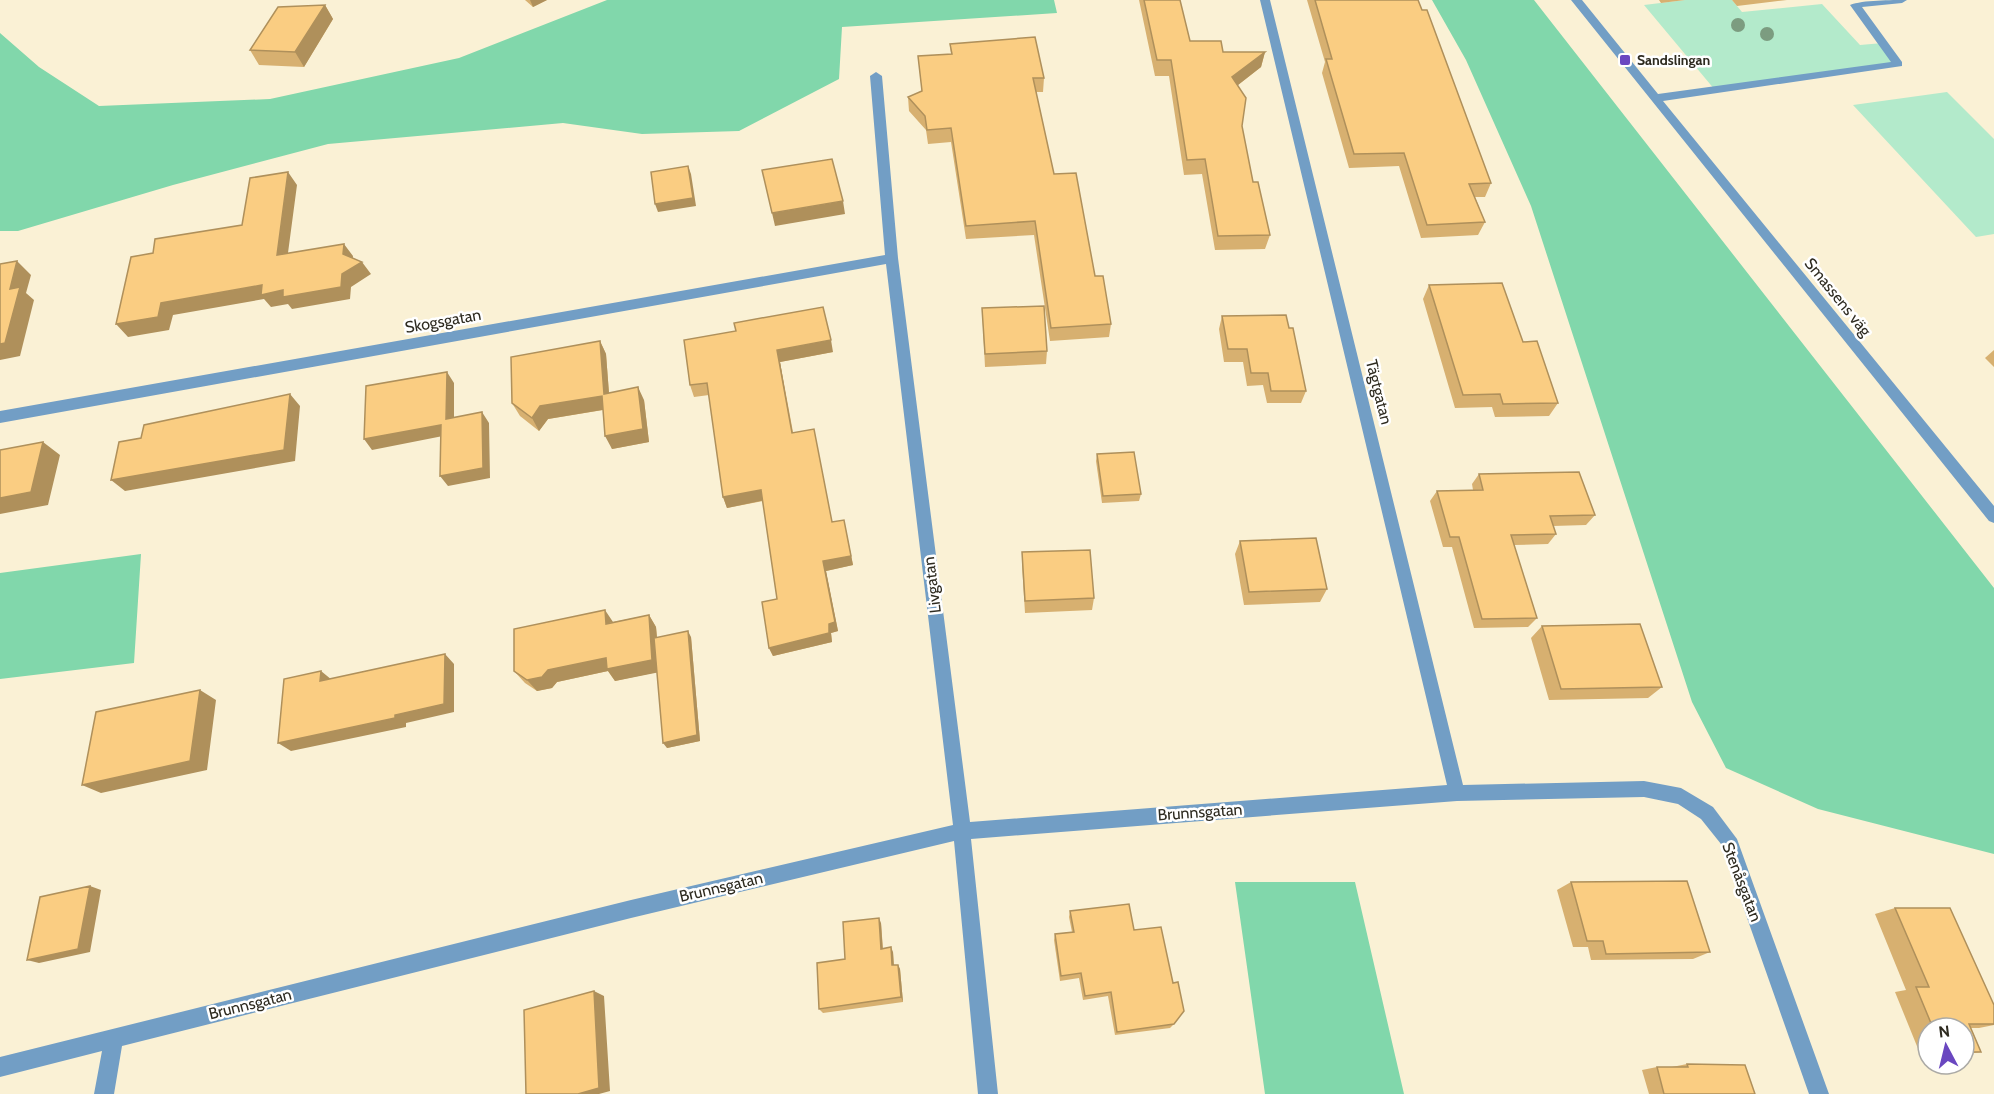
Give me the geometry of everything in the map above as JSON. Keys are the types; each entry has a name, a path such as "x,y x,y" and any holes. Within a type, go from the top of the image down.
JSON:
{"street":[{"name":"Tägtgatan","path":"1265,0 1457,793"},
{"name":"Smassens väg","path":"1576,0 1994,517"},
{"path":"1853,3 1902,0"},
{"path":"1656,98 1898,64 1853,3"},
{"name":"Livgatan","path":"876,76 892,258 962,831 988,1094"},
{"name":"Skogsgatan","path":"0,417 892,258"},
{"name":"Stenåsgatan","path":"1457,793 1644,789 1681,796 1707,813 1728,839 1819,1094"},
{"name":"Brunnsgatan","path":"0,1066 631,909 962,831 1457,793"},
{"path":"104,1094 114,1039"}],"green space":[{"path":"607,0 1054,0 1057,13 842,27 839,79 739,131 642,134 563,123 328,144 173,185 18,231 0,231 0,33 39,67 99,106 270,99 459,58"},
{"path":"1432,0 1534,0 1994,588 1994,854 1818,809 1726,768 1692,702 1531,206 1466,60"},
{"path":"1685,0 1732,0 1742,12 1822,4 1860,45 1883,43 1898,64 1715,90 1644,5"},
{"path":"1947,92 1994,139 1994,234 1976,237 1853,105"},
{"path":"141,554 134,663 0,679 0,573"},
{"path":"1235,882 1355,882 1404,1094 1265,1094"}],"building":[{"path":"1144,0 1180,0 1190,41 1221,41 1223,52 1265,52 1232,77 1246,98 1242,126 1253,182 1258,182 1270,235 1218,236 1205,159 1187,160 1171,60 1157,60"},
{"path":"1315,0 1418,0 1422,10 1427,10 1491,183 1469,184 1485,222 1427,225 1404,153 1354,154 1326,59 1332,59"},
{"path":"325,5 295,52 250,50 278,7"},
{"path":"1035,37 1044,78 1033,78 1054,174 1076,173 1095,276 1103,276 1111,324 1051,328 1035,221 966,226 951,128 927,130 925,116 908,97 922,91 918,56 952,54 950,44"},
{"path":"832,159 843,201 772,213 762,170"},
{"path":"688,166 693,198 655,204 651,172"},
{"path":"288,172 277,255 344,244 343,254 362,262 342,274 341,287 283,297 283,290 261,295 262,285 161,303 158,317 116,324 131,257 153,253 155,239 242,225 250,178"},
{"path":"17,261 10,289 20,287 5,343 0,344 0,264"},
{"path":"1502,283 1523,342 1537,341 1558,403 1503,404 1500,394 1463,395 1429,285"},
{"path":"1044,306 1047,351 985,354 982,308"},
{"path":"823,307 831,340 777,350 792,433 814,429 832,522 844,520 851,556 823,561 835,622 829,624 829,633 769,648 762,602 777,599 761,490 723,497 707,383 690,385 684,340 736,331 734,323"},
{"path":"1286,315 1289,328 1293,328 1306,391 1271,391 1268,373 1251,373 1247,349 1228,349 1222,316"},
{"path":"600,341 604,394 638,387 643,429 605,436 602,396 540,406 532,418 512,403 511,357"},
{"path":"447,372 446,419 482,412 483,468 440,476 441,425 364,439 366,386"},
{"path":"290,394 284,450 111,480 119,442 141,438 144,425"},
{"path":"43,442 31,492 0,498 0,450"},
{"path":"1134,452 1141,494 1103,496 1097,454"},
{"path":"1579,472 1595,515 1550,516 1556,534 1511,535 1537,618 1482,619 1459,537 1450,537 1437,491 1483,490 1479,474"},
{"path":"1316,538 1327,589 1249,592 1240,541"},
{"path":"1090,550 1094,598 1025,601 1022,552"},
{"path":"605,610 606,624 649,615 652,660 607,669 606,658 548,670 542,677 527,680 514,671 514,629"},
{"path":"1640,624 1662,687 1561,689 1542,626"},
{"path":"688,631 697,735 663,743 654,638"},
{"path":"445,654 444,704 395,715 395,718 278,743 284,679 321,671 320,681"},
{"path":"200,690 190,761 82,785 96,712"},
{"path":"1687,881 1710,952 1606,954 1603,941 1587,941 1571,882"},
{"path":"90,886 78,949 27,960 40,897"},
{"path":"1129,904 1134,930 1161,927 1173,983 1178,982 1184,1011 1174,1024 1117,1032 1111,992 1085,996 1081,973 1061,976 1055,934 1074,932 1070,911"},
{"path":"1895,908 1950,908 1994,1005 1994,1024 1976,1024 1976,1016 1928,1016 1916,987 1929,987"},
{"path":"879,918 881,949 891,947 892,965 898,965 901,997 819,1009 817,963 845,959 843,922"},
{"path":"594,991 599,1088 578,1094 526,1094 524,1010"},
{"path":"1976,1040 1981,1052 1976,1052"},
{"path":"1687,1064 1745,1065 1755,1094 1664,1094 1657,1067 1688,1067"}],"place":[{"name":"Sandslingan","path":"1625,60"}]}
